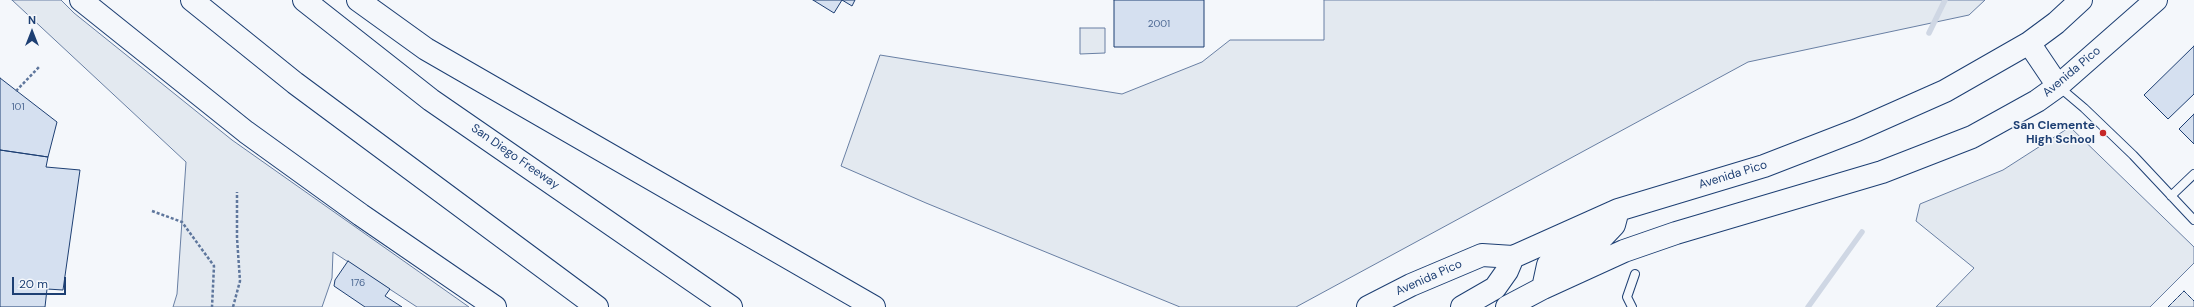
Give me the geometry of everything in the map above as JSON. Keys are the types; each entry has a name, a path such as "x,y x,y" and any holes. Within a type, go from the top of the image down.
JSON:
{"highway":[{"path":"81,0 246,132 361,215 495,307"},
{"path":"192,0 295,83 597,307"},
{"name":"San Diego Freeway","path":"304,0 431,100 731,307"},
{"path":"358,0 426,49 874,307"},
{"name":"Avenida Pico","path":"1368,307 1411,285 1482,255 1513,257 1618,210 1764,166 1857,130 1945,91 2029,43 2056,23 2081,0"},
{"name":"Avenida Pico","path":"1508,307 1543,288 1624,251 1882,172 1972,137 2037,101 2058,86 2156,0"},
{"path":"2029,43 2058,86"},
{"path":"1543,288 1548,266 1560,258 1596,244 1614,225 1618,210"},
{"path":"1462,307 1495,288 1507,271 1513,257"}],"lane":[{"path":"2058,86 2111,134 2194,220"},
{"path":"2171,196 2194,174"},
{"path":"1632,307 1627,297 1635,274"}],"path":[{"path":"16,91 40,66"},
{"path":"233,307 240,281 237,238 237,192"},
{"path":"152,211 182,222 214,266 212,307"}],"shaded area":[{"path":"12,0 61,0 74,13 232,140 469,307 417,307 333,252 332,278 322,307 173,307 177,294 186,162"},
{"path":"1324,0 1985,0 1969,15 1748,62 1296,307 1180,307 926,203 841,166 880,55 1122,94 1202,62 1230,40 1324,40"},
{"path":"1080,28 1105,28 1105,53 1080,54"},
{"path":"2070,127 2194,247 2194,263 2150,307 1936,307 1974,268 1916,221 1920,204 2003,170"},
{"path":"2184,291 2194,301 2194,307 2168,307"}],"building":[{"path":"813,0 842,0 834,13"},
{"path":"842,0 855,0 852,6"},
{"path":"1114,0 1204,0 1204,47 1114,47"},
{"path":"2194,46 2194,94 2168,119 2144,95"},
{"path":"0,78 57,122 48,157 0,150"},
{"path":"2194,114 2194,144 2179,129"},
{"path":"0,150 48,157 46,167 80,170 63,290 47,289 45,307 0,307"},
{"path":"348,261 390,289 385,296 402,307 365,307 334,286 335,280"}],"waterway":[{"path":"1929,33 1945,0"},
{"path":"1808,307 1862,232"}],"fence":[{"path":"2168,307 2184,291 2194,301"}],"place":[{"name":"San Clemente High School","path":"2103,133"}]}
